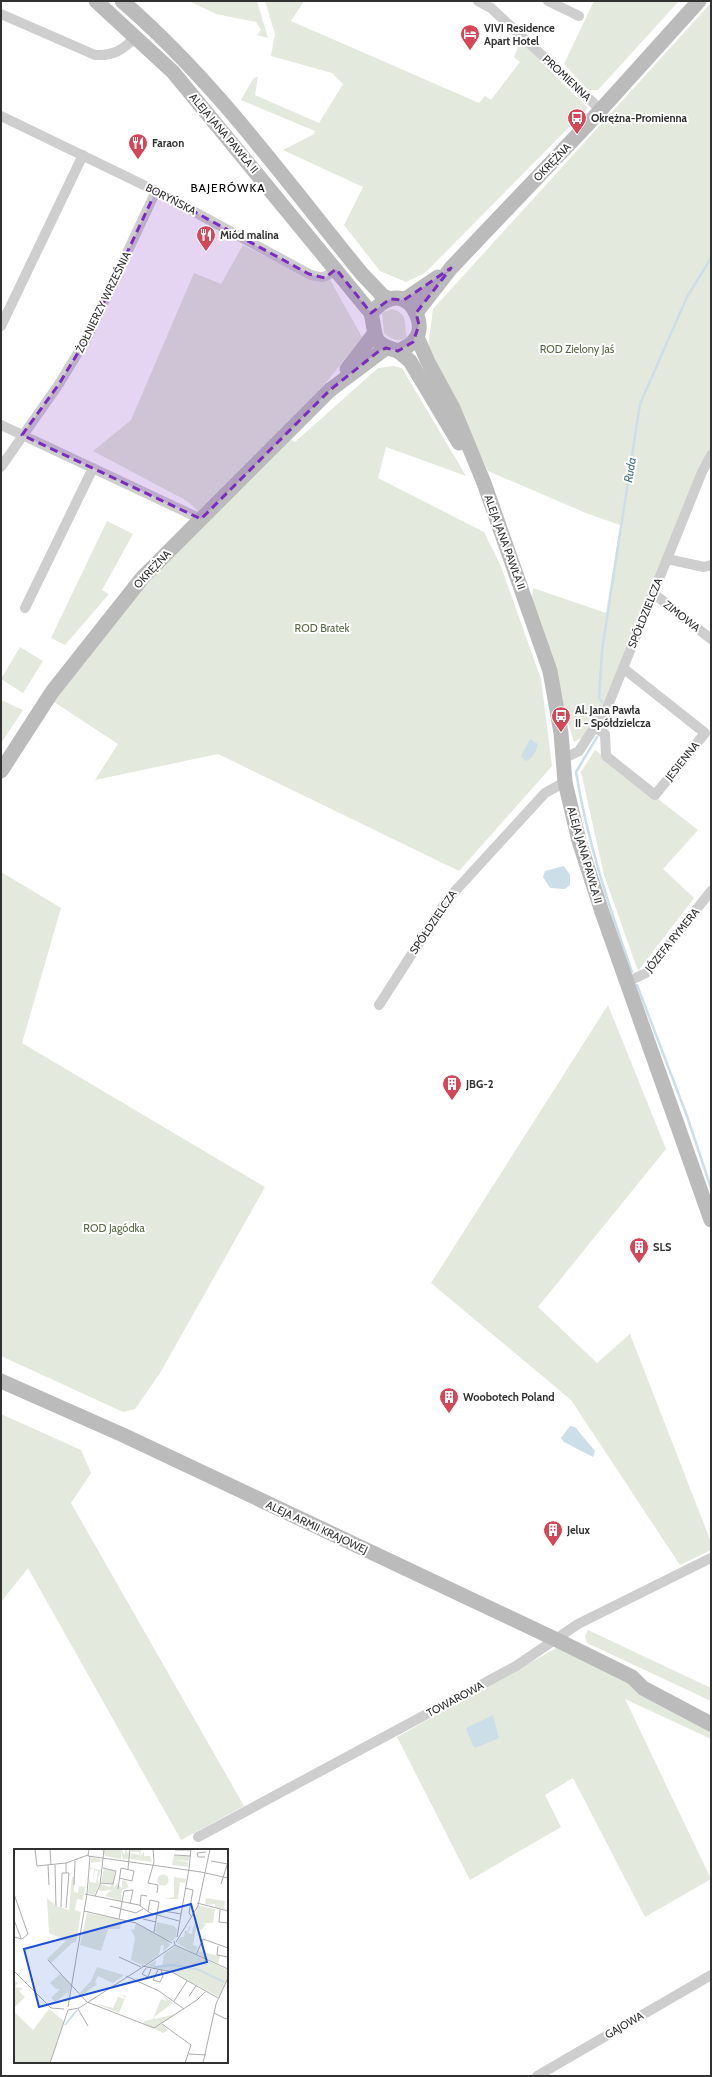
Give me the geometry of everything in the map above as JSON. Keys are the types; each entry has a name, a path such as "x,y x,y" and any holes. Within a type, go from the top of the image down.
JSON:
{"street":[{"name":"ALEJA JANA PAWŁA II","path":"96,1 136,36 173,72 371,313"},
{"name":"ALEJA JANA PAWŁA II","path":"122,1 148,23 210,88 362,274 382,296 397,300"},
{"name":"PROMIENNA","path":"478,1 492,8 601,110"},
{"path":"548,1 579,16"},
{"name":"OKRĘŻNA","path":"416,313 451,268 601,110 699,1"},
{"path":"1,14 95,55 109,55 129,44 136,36"},
{"name":"BORYŃSKA","path":"1,116 156,191 309,274 319,278 325,278 336,269"},
{"path":"1,326 83,155"},
{"name":"ŻOŁNIERZY WRZEŚNIA","path":"1,467 59,384 88,338 156,191"},
{"name":"OKRĘŻNA","path":"397,300 451,268"},
{"path":"397,300 411,306 416,313 419,325 417,337 413,342 392,349 378,341 374,334 371,313 380,304 397,300"},
{"name":"OKRĘŻNA","path":"1,771 52,692 138,583 330,390 374,334"},
{"name":"ALEJA JANA PAWŁA II","path":"417,337 428,362 453,408 484,483 550,671 566,782 579,841 711,1220"},
{"name":"ALEJA JANA PAWŁA II","path":"392,349 410,361 484,483"},
{"name":"OKRĘŻNA","path":"330,390 392,349"},
{"path":"1,425 201,519"},
{"name":"SPÓŁDZIELCZA","path":"563,759 579,751 607,708 702,472 711,455"},
{"path":"24,608 93,468"},
{"path":"667,559 704,567 711,565"},
{"name":"ZIMOWA","path":"653,593 711,639"},
{"name":"JESIENNA","path":"595,728 605,734 606,756 655,795 705,733 623,668"},
{"name":"SPÓŁDZIELCZA","path":"379,1005 446,901 545,793 566,782"},
{"name":"JÓZEFA RYMERA","path":"627,982 646,973 711,891"},
{"name":"ALEJA ARMII KRAJOWEJ","path":"1,1381 123,1435 555,1639 632,1677 643,1688 711,1724"},
{"name":"TOWAROWA","path":"198,1837 516,1666 578,1624 711,1558"},
{"name":"ALEJA ARMII KRAJOWEJ","path":"632,1677 646,1678 711,1713"},
{"name":"GAJOWA","path":"537,2076 711,1975"}],"highlighted area":[{"path":"156,191 309,274 325,278 336,269 371,313 390,299 404,300 451,268 416,313 419,325 413,342 398,351 386,348 379,351 330,390 201,519 22,435 59,384 87,338"}],"green space":[{"path":"189,1 257,1 268,38 257,35 261,30 256,22 216,14"},
{"path":"265,1 304,1 291,21 479,103 485,96 491,100 520,62 514,57 518,47 526,47 588,108 425,273 406,282 380,271 344,225 363,187 283,150 314,134 315,131 241,100 253,79 258,76 255,95 319,123 343,84 332,73 271,56 275,34"},
{"path":"594,1 679,1 598,90 588,90 564,64"},
{"name":"ROD Zielony Jaś","path":"711,3 711,453 604,706 583,737 574,742 531,605 533,588 606,613 620,525 586,513 488,471 428,347 433,309"},
{"path":"243,245 317,282 330,280 362,337 322,388 198,511 187,501 93,451 131,420 194,273 221,284"},
{"path":"392,309 398,311 404,317 407,337 404,339 395,340 384,333 382,313"},
{"name":"ROD Bratek","path":"393,366 402,368 466,476 386,447 378,478 484,532 500,564 541,679 552,766 459,871 218,754 95,780 118,744 48,698 143,577 284,435 295,442 378,368"},
{"path":"107,521 133,534 102,590 109,594 65,645 51,638"},
{"path":"20,647 43,661 23,693 1,679"},
{"path":"1,700 23,710 1,743"},
{"path":"595,750 698,830 663,869 694,898 638,971 604,875 581,772"},
{"name":"ROD Jagódka","path":"1,872 61,908 22,1043 265,1187 160,1373 135,1409 123,1412 1,1356"},
{"path":"608,1005 666,1149 538,1307 597,1363 630,1334 711,1542 711,1550 680,1565 571,1400 431,1283"},
{"path":"1,1414 81,1450 91,1473 71,1503 244,1806 181,1840 28,1568 1,1602"},
{"path":"588,1630 711,1688 711,1701 587,1643 585,1636"},
{"path":"558,1647 612,1671 711,1732 711,1739 625,1699 711,1879 645,1917 573,1778 545,1795 561,1827 470,1880 397,1737"}],"shaded area":[{"path":"530,739 538,744 534,755 525,761 521,756"},
{"path":"564,866 570,875 570,885 565,889 550,888 543,877 545,871"},
{"path":"570,1426 575,1427 595,1451 593,1457 564,1442 561,1438"},
{"path":"493,1715 499,1738 475,1748 466,1728"}],"waterway":[{"name":"Ruda","path":"602,702 599,698 602,651 640,404 687,297 711,258"},
{"path":"604,725 611,712"},
{"path":"597,737 576,772 592,848 632,972"},
{"path":"637,985 687,1116 711,1188"}],"place":[{"name":"VIVI Residence Apart Hotel","path":"470,51"},
{"name":"Okrężna-Promienna","path":"577,135"},
{"name":"Faraon","path":"138,160"},
{"name":"Miód malina","path":"206,252"},
{"name":"Al. Jana Pawła II - Spółdzielcza","path":"561,733"},
{"name":"JBG-2","path":"452,1101"},
{"name":"SLS","path":"639,1264"},
{"name":"Woobotech Poland","path":"449,1414"},
{"name":"Jelux","path":"553,1547"}],"district":[{"name":"BAJERÓWKA","path":"228,188"}]}
